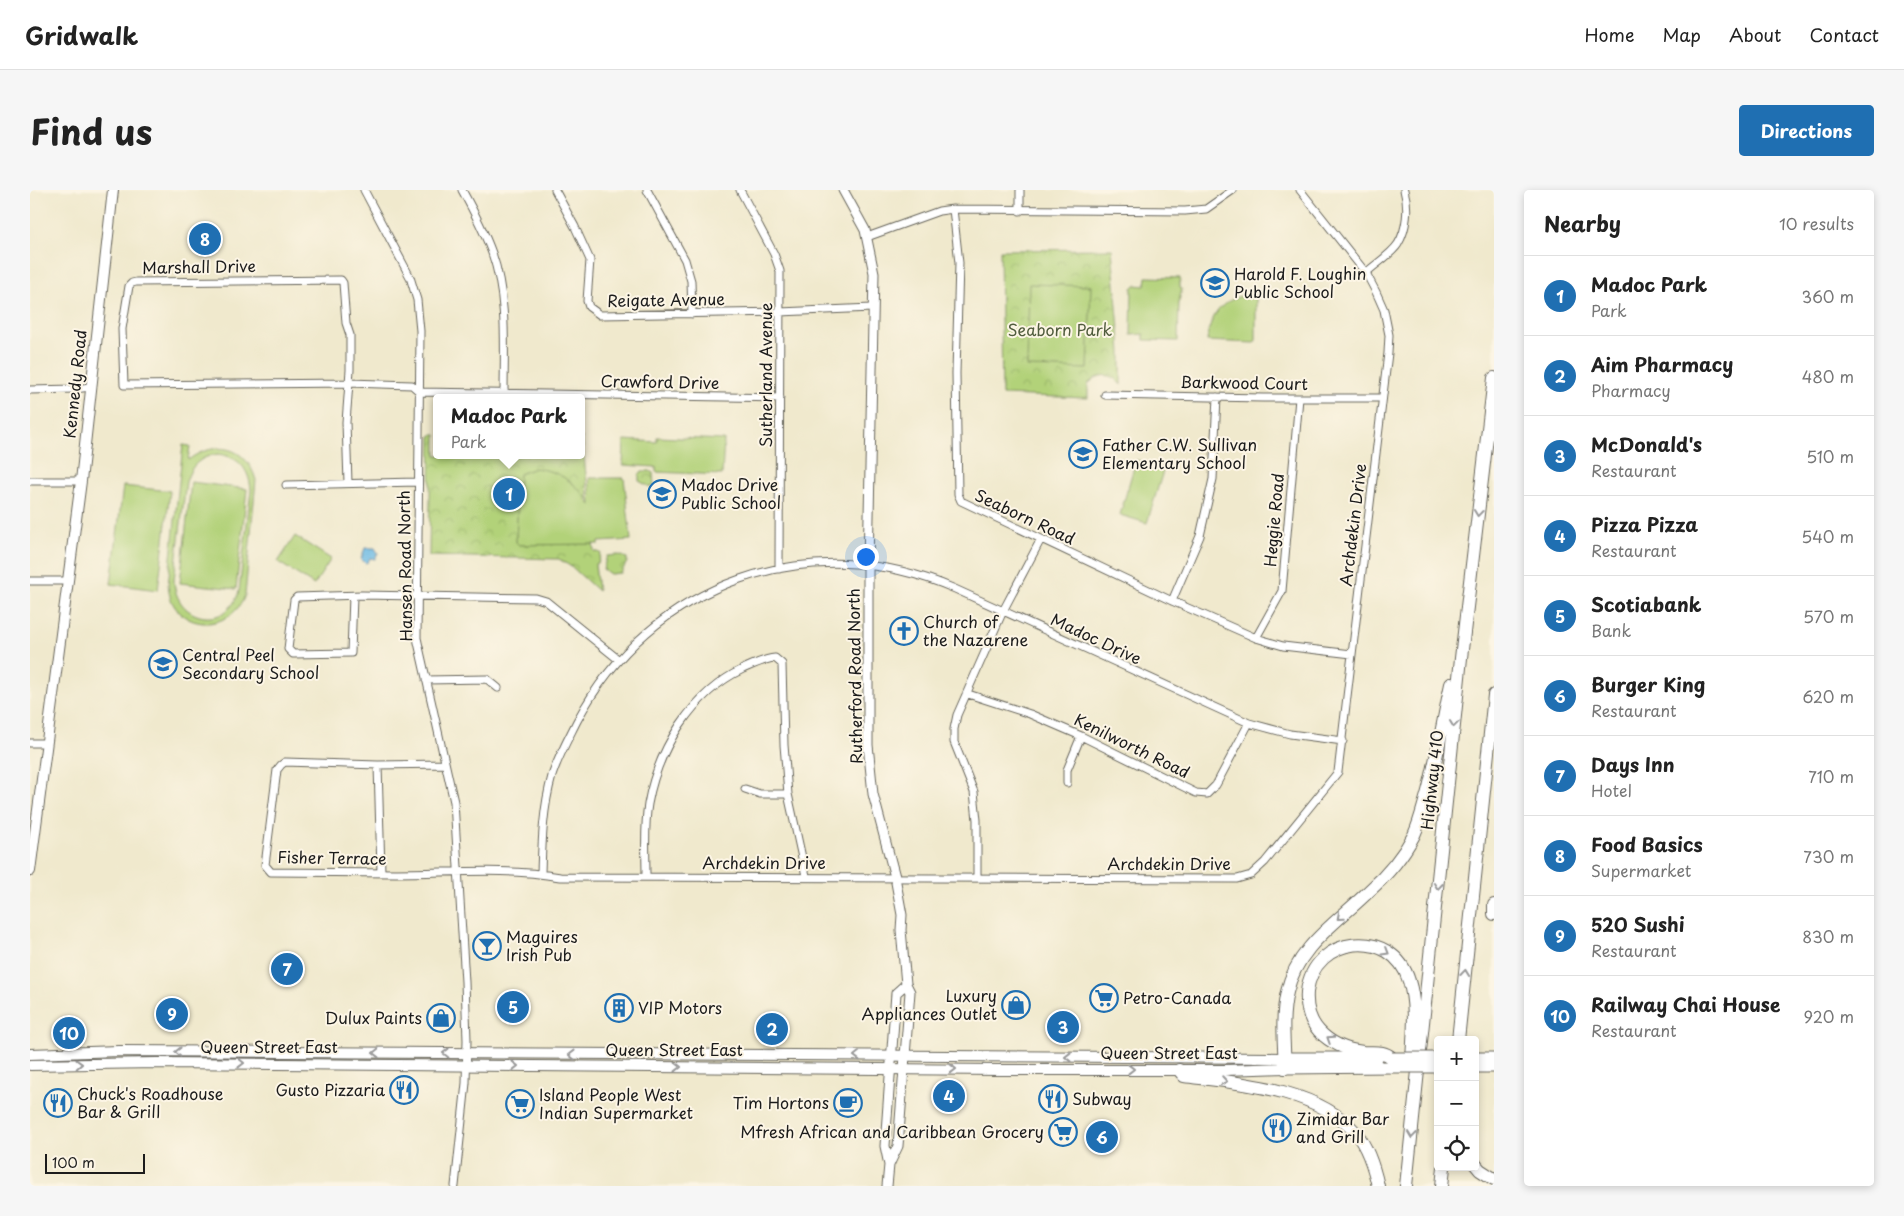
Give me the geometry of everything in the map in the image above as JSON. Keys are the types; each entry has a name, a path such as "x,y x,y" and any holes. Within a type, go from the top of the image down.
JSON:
{"highway":[{"name":"Highway 410","path":"1406,1186 1461,658 1494,378"},
{"path":"1285,1063 1284,1008 1290,981 1297,964 1314,942 1385,876 1398,860 1414,834 1432,779 1453,673 1461,658"},
{"path":"1458,1036 1494,695"},
{"path":"1494,905 1494,914"},
{"path":"1391,1063 1385,1052 1359,1051 1337,1044 1326,1037 1312,1021 1307,1002 1310,978 1318,963 1332,951 1348,945 1358,944 1377,947 1395,957 1406,974 1410,982 1413,1002 1411,1080 1416,1104"},
{"path":"1460,1022 1463,1036"},
{"path":"1178,1070 1184,1076 1226,1081 1287,1093 1331,1112 1345,1122 1356,1134 1372,1163 1378,1186"},
{"path":"1479,1167 1494,1179"},
{"path":"1442,1186 1444,1171"}],"main road":[{"name":"Kennedy Road","path":"30,871 68,581 112,190"},
{"name":"Queen Street East","path":"30,1054 138,1051 906,1056 1285,1063 1391,1063 1434,1067"},
{"name":"Queen Street East","path":"1391,1063 1434,1058"},
{"name":"Queen Street East","path":"30,1066 167,1063 1178,1070 1285,1063"}],"street":[{"name":"Hansen Road North","path":"364,190 399,254 414,288 420,331 417,638 454,802 467,1040 455,1186"},
{"path":"462,190 489,246 498,276 504,315 504,394"},
{"name":"Reigate Avenue","path":"555,190 590,260 587,301 593,312 600,315 780,312 872,308"},
{"path":"647,190 685,260 691,281 692,314"},
{"name":"Sutherland Avenue","path":"740,190 774,254 780,271 778,569"},
{"name":"Rutherford Road North","path":"843,190 867,237 874,273 868,565 868,745 873,794 895,876 902,915 906,984 910,992 898,1146 888,1165"},
{"path":"1020,190 1020,210"},
{"path":"867,237 953,209 1185,211 1206,209 1232,190"},
{"name":"Archdekin Drive","path":"458,872 541,873 560,876 1237,878 1251,875 1265,862 1338,772 1389,335 1384,310 1366,273 1300,190"},
{"path":"1366,273 1397,245 1403,232 1407,204 1404,190"},
{"name":"Seaborn Road","path":"953,209 959,263 956,373 958,494 961,501 1172,601 1256,638 1283,646 1352,654"},
{"name":"Marshall Drive","path":"349,383 350,335 346,323 343,283 341,280 132,282 129,286 122,329 124,385 349,383 412,385 420,392"},
{"path":"348,483 346,422 349,383"},
{"path":"30,390 90,387"},
{"name":"Crawford Drive","path":"420,392 476,394"},
{"name":"Barkwood Court","path":"1105,395 1382,398"},
{"name":"Crawford Drive","path":"585,396 780,398"},
{"path":"1172,601 1200,536 1214,479 1217,397"},
{"name":"Heggie Road","path":"1256,638 1282,591 1299,398"},
{"path":"30,481 80,481"},
{"path":"286,485 418,482"},
{"path":"977,877 977,820 974,792 954,742 954,729 957,715 968,694 1003,611 1041,539"},
{"name":"Madoc Drive","path":"541,873 544,809 552,774 589,698 619,660 646,632 694,598 745,577 778,569 816,563 868,565 919,574 1249,723 1290,734 1343,741"},
{"path":"30,581 68,581"},
{"path":"353,596 351,653 293,654 290,652 288,649 294,600 297,597 353,596 536,598 546,601 619,660"},
{"path":"646,876 648,804 657,772 681,723 700,699 727,677 766,658 775,658 782,664 784,745 788,794 806,876"},
{"path":"426,680 487,679 498,688"},
{"name":"Kenilworth Road","path":"968,694 1030,714 1081,736 1196,793 1207,794 1216,785 1249,723"},
{"path":"1067,782 1067,770 1081,736"},
{"path":"30,743 46,743"},
{"name":"Fisher Terrace","path":"444,764 378,765 285,762 277,770 265,865 271,872 458,872"},
{"path":"378,765 381,872"},
{"path":"745,789 760,794 788,794"},
{"path":"887,1186 888,1165 885,1146 889,1068 896,993 906,984"}],"green space":[{"name":"Seaborn Park","path":"1112,249 1121,352 1121,385 1109,376 1101,376 1088,384 1088,398 1002,395 1000,250"},
{"path":"1146,277 1180,278 1180,288 1182,289 1179,301 1178,341 1144,340 1144,334 1131,335 1132,288 1135,285 1145,286"},
{"path":"1029,284 1091,286 1088,369 1027,367"},
{"path":"1256,293 1256,340 1254,343 1207,341 1212,321 1221,307 1236,298"},
{"path":"431,435 433,435 433,459 584,459 594,551 601,553 598,563 595,564 598,591 573,568 559,559 429,556"},
{"path":"657,437 724,440 722,475 656,472 656,467 623,465 624,440 657,442"},
{"path":"183,445 190,446 188,460 198,454 219,448 237,453 245,459 256,480 245,595 240,605 233,613 223,619 203,623 193,621 175,607 169,594 168,585","holes":["218,454 232,458 242,465 248,476 251,490 239,591 233,604 224,612 213,617 202,617 192,613 183,605 177,594 174,580 186,482 194,466 201,460"]},
{"path":"1136,460 1164,468 1147,523 1120,515"},
{"path":"535,468 552,472 568,480 591,505 589,478 624,478 631,540 599,542 599,544 519,545 516,542 519,474"},
{"path":"642,471 653,473 654,486 650,487 639,481 639,475"},
{"path":"191,482 247,489 236,589 180,583"},
{"path":"123,486 170,491 158,590 111,584"},
{"path":"295,536 331,559 314,585 278,562"},
{"path":"619,555 627,558 621,573 610,574 603,569 607,556"}],"water":[{"path":"365,548 375,548 378,553 375,559 370,558 365,563 361,559"}],"place":[{"name":"Food Basics","path":"205,239"},
{"name":"Harold F. Loughin Public School","path":"1215,283"},
{"name":"Father C.W. Sullivan Elementary School","path":"1083,454"},
{"name":"Madoc Park","path":"509,494"},
{"name":"Madoc Drive Public School","path":"662,494"},
{"name":"Church of the Nazarene","path":"904,631"},
{"name":"Central Peel Secondary School","path":"163,664"},
{"name":"Maguires Irish Pub","path":"487,946"},
{"name":"Days Inn","path":"287,969"},
{"name":"Petro-Canada","path":"1104,998"},
{"name":"Luxury Appliances Outlet","path":"1016,1005"},
{"name":"Scotiabank","path":"513,1007"},
{"name":"VIP Motors","path":"619,1008"},
{"name":"520 Sushi","path":"172,1014"},
{"name":"Dulux Paints","path":"441,1018"},
{"name":"McDonald's","path":"1063,1027"},
{"name":"Aim Pharmacy","path":"772,1029"},
{"name":"Railway Chai House","path":"69,1033"},
{"name":"Gusto Pizzaria","path":"404,1090"},
{"name":"Pizza Pizza","path":"949,1096"},
{"name":"Subway","path":"1053,1099"},
{"name":"Chuck's Roadhouse Bar & Grill","path":"58,1103"},
{"name":"Tim Hortons","path":"848,1103"},
{"name":"Island People West Indian Supermarket","path":"520,1104"},
{"name":"Zimidar Bar and Grill","path":"1277,1128"},
{"name":"Mfresh African and Caribbean Grocery","path":"1063,1132"},
{"name":"Burger King","path":"1102,1137"}]}
